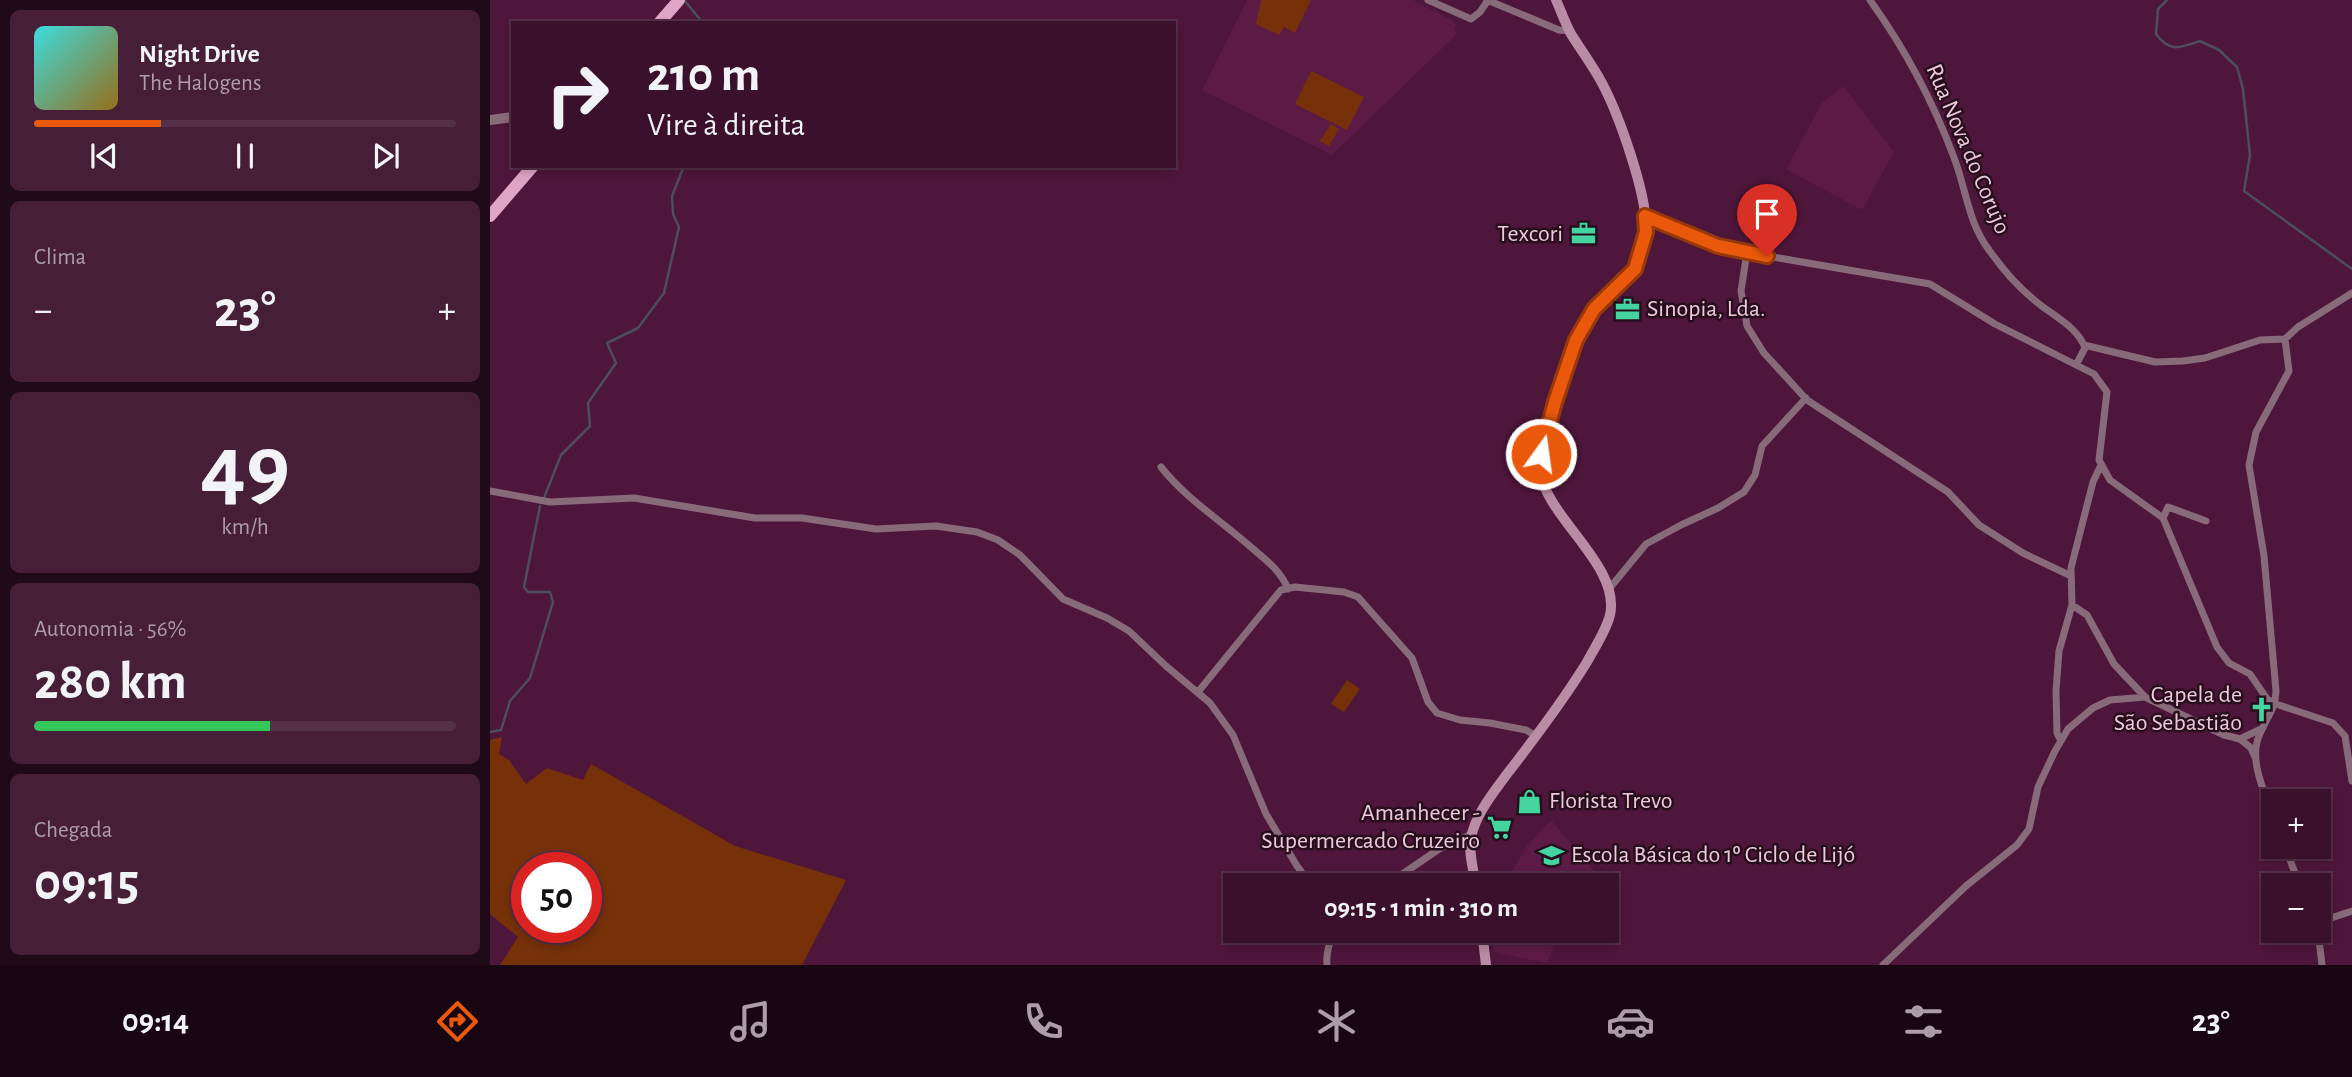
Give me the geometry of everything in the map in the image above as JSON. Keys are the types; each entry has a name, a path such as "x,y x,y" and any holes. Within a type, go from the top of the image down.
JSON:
{"main road":[{"path":"1474,873 1470,843 1490,798 1574,682 1599,641 1610,615 1609,589 1599,568 1551,498 1540,470 1541,454 1576,340 1594,309 1635,269 1646,232 1645,216 1629,152 1604,87 1570,31 1556,0"},
{"path":"661,21 676,3"},
{"path":"490,216 531,168"},
{"path":"1483,943 1486,965"}],"street":[{"path":"1428,0 1471,19 1488,0 1559,30 1570,31"},
{"name":"Rua Nova do Corujo","path":"1870,0 1900,41 1921,83 1954,157 1972,217 1988,249 2031,298 2082,337 2084,345"},
{"path":"490,120 511,117"},
{"path":"1645,216 1718,246 1930,284 1995,324 2094,374 2107,392 2099,460 2110,480 2162,518 2217,647 2229,663 2250,674 2267,699 2333,723 2345,736 2352,780"},
{"path":"1747,252 1741,291 1747,326 1764,353 1806,398 1948,492 1979,525 2023,553 2071,576"},
{"path":"2076,365 2084,345 2155,362 2169,362 2205,358 2260,340 2285,339 2298,327 2352,293"},
{"path":"2256,759 2257,743 2276,704 2264,556 2249,465 2256,432 2289,371 2285,339"},
{"path":"1609,589 1646,544 1744,492 1755,475 1762,446 1806,398"},
{"path":"2061,741 2057,733 2056,691 2059,651 2071,604 2071,576 2082,517 2095,473 2101,465"},
{"path":"1161,467 1204,508 1271,564 1283,576 1288,589"},
{"path":"490,491 550,502 634,498 755,518 802,518 876,529 936,526 977,533 998,540 1020,555 1063,599 1129,631 1198,692 1233,734 1266,814 1302,873"},
{"path":"2162,518 2168,506 2206,521"},
{"path":"1198,692 1281,590 1295,587 1344,592 1358,597 1412,658 1428,702 1437,713 1460,720 1526,730 1536,736"},
{"path":"2071,604 2087,615 2114,664 2145,697 2224,735 2240,739 2251,748 2265,789"},
{"path":"1883,965 1966,886 2017,845 2029,829 2038,787 2068,729 2093,708 2110,700 2145,697"},
{"path":"2240,739 2263,728"},
{"path":"2345,736 2352,728"},
{"path":"1404,873 1438,849 1472,834"},
{"path":"2331,918 2352,911"},
{"path":"1327,965 1326,957 1331,943"},
{"path":"2319,943 2322,965"}],"shaded area":[{"path":"1247,0 1413,0 1454,21 1457,34 1332,155 1202,90"},
{"path":"1259,0 1311,0 1295,33 1284,27 1279,35 1256,24 1261,1"},
{"path":"1311,71 1364,97 1347,130 1295,104"},
{"path":"1843,86 1894,152 1862,210 1786,169 1822,103"},
{"path":"1331,124 1339,129 1329,146 1320,141"},
{"path":"1347,680 1360,689 1344,712 1331,704"},
{"path":"502,737 499,754 509,760 526,784 547,768 583,780 591,764 735,846 846,880 802,965 500,965 514,943 602,943 602,852 511,852 511,931 490,914 490,740"},
{"name":"Escola Básica do 1º Ciclo de Lijó","path":"1551,820 1594,871 1482,873 1513,870 1527,846"},
{"path":"1492,943 1554,943 1547,963 1494,952"}],"waterway":[{"path":"684,0 701,21"},
{"path":"2167,0 2158,9 2156,34 2161,40 2176,47 2200,41 2219,50 2237,67 2243,89 2250,155 2244,191 2352,269"},
{"path":"544,498 561,455 590,426 588,403 616,363 607,343 638,328 664,293 679,227 673,214 672,196 683,168"},
{"path":"490,732 501,730 510,701 530,678 553,602 550,592 528,592 524,587 540,506"}],"place":[{"name":"Texcori","path":"1583,234"},
{"name":"Sinopia, Lda.","path":"1627,309"},
{"name":"Capela de São Sebastião","path":"2262,709"},
{"name":"Florista Trevo","path":"1529,801"},
{"name":"Amanhecer - Supermercado Cruzeiro","path":"1500,827"},
{"name":"Escola Básica do 1º Ciclo de Lijó","path":"1551,855"}],"route":[{"path":"1541,454 1576,340 1594,309 1635,269 1646,232 1645,216 1718,246 1767,256"}]}
